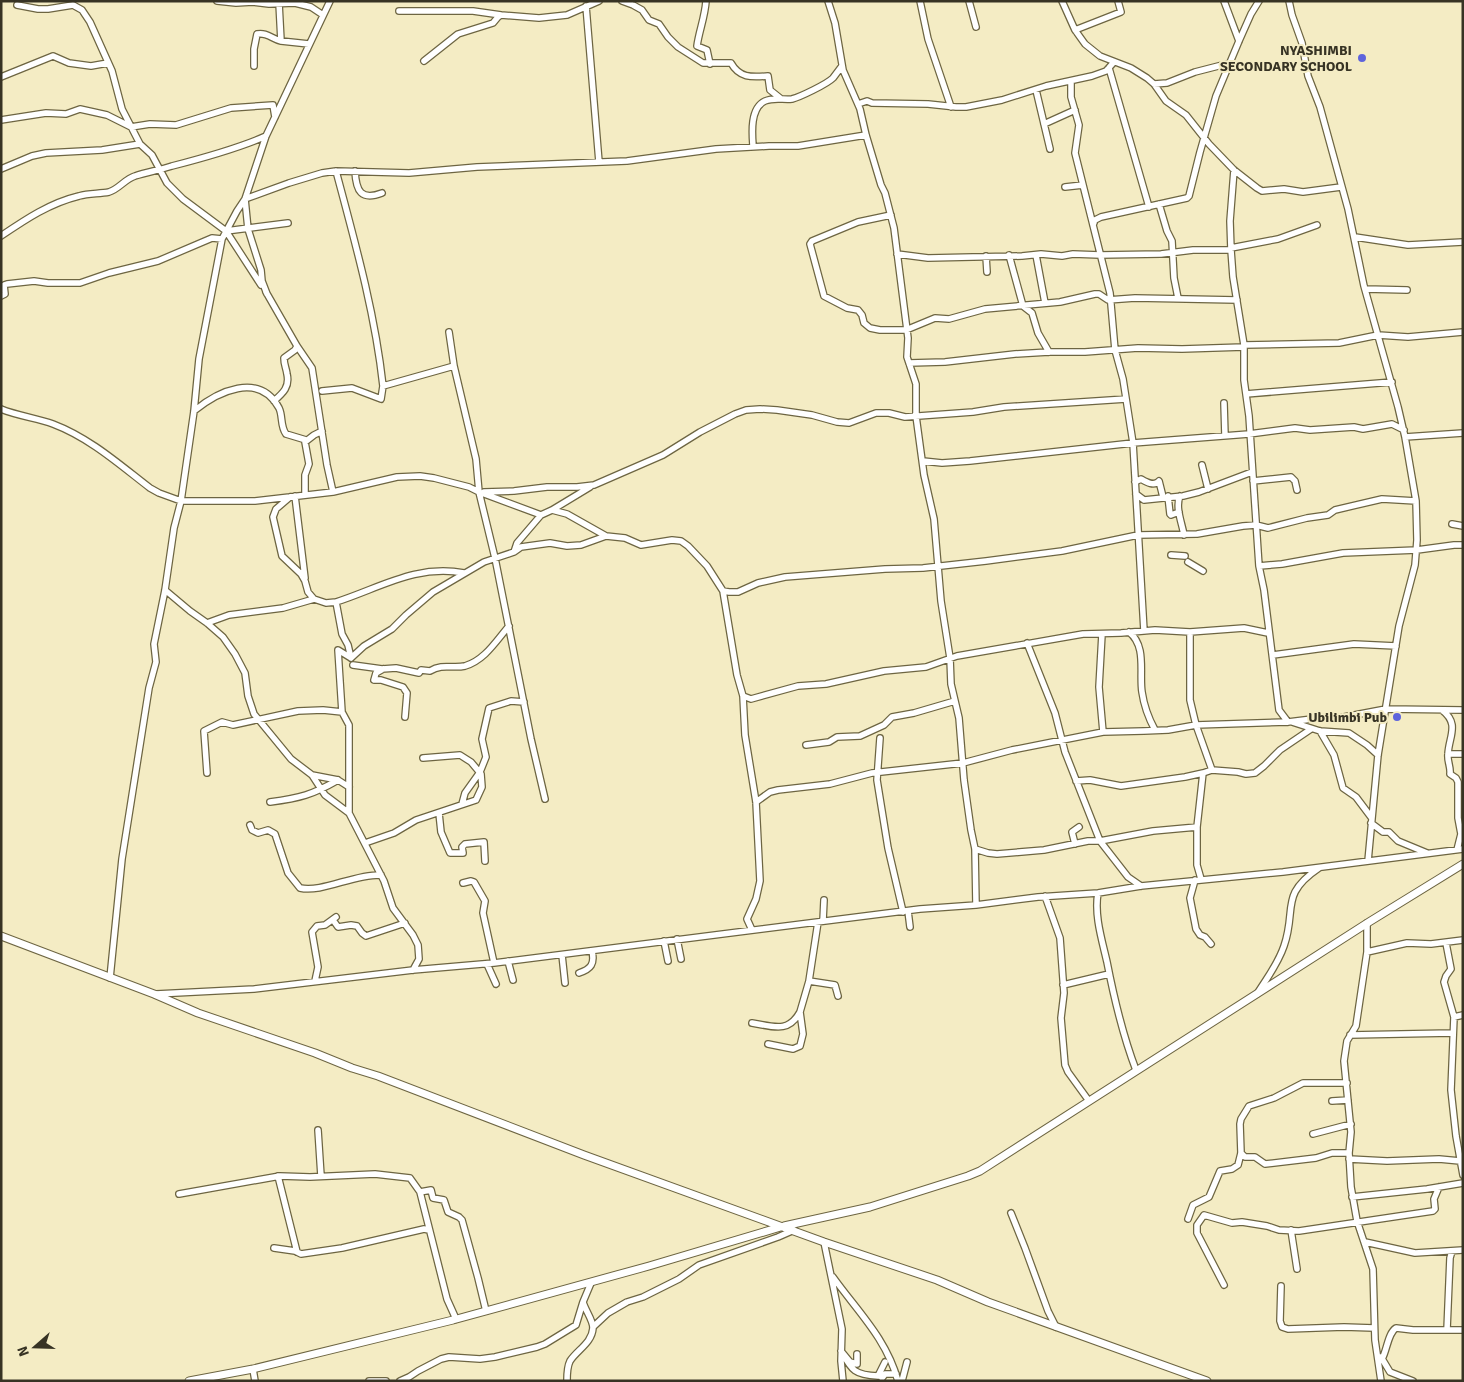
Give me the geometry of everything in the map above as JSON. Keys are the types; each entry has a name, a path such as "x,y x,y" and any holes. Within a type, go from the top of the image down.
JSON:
{"street":[{"path":"217,1 236,3 295,3 305,5 324,15"},
{"path":"110,978 124,849 149,688 156,662 154,644 165,590 174,528 181,501 194,411 199,359 222,239 245,199 266,136 330,1"},
{"path":"399,11 473,11 539,18 567,15 599,1"},
{"path":"622,1 642,10 649,20 660,24 668,37 678,47 703,64 731,63 748,77 768,76 770,90 780,98"},
{"path":"706,1 704,14 698,30 697,46 708,50 710,64"},
{"path":"828,1 835,23 842,66 847,82 858,104 891,215 898,254 908,344 907,357 916,384 916,416 925,486 934,519 941,601 950,658 951,684 959,718 970,830 976,849 976,905"},
{"path":"920,1 928,39 951,106"},
{"path":"969,1 976,27"},
{"path":"1062,1 1075,30 1085,44 1100,56 1131,68 1154,84 1166,101 1186,115 1204,138 1234,170 1262,191 1284,189 1303,192 1341,186"},
{"path":"1075,30 1118,14 1122,10 1118,1"},
{"path":"1224,1 1239,41"},
{"path":"1093,225 1095,220 1101,217 1189,196 1216,96 1251,14 1259,1"},
{"path":"1290,1 1292,15 1302,43 1308,76 1320,107 1355,238 1365,289 1392,382 1404,430 1416,501 1417,550 1415,565 1399,626 1378,755 1368,861"},
{"path":"280,3 282,41"},
{"path":"17,5 38,9 65,5 78,6 82,10 90,22 108,63 114,77 122,109 140,144 152,155 167,182 183,199 226,231 267,294 312,368 333,492"},
{"path":"586,6 599,162"},
{"path":"424,61 458,34 493,23 501,15"},
{"path":"254,66 254,49 257,34 267,34 274,39 282,41 309,44"},
{"path":"1,77 52,56 70,63 91,66 108,63"},
{"path":"858,104 867,101 872,104 966,106 1002,100 1099,74 1109,68 1114,62"},
{"path":"1154,84 1167,83 1195,72 1230,63"},
{"path":"753,146 752,124 759,105 766,100 800,96 829,81 842,66"},
{"path":"1109,68 1149,207"},
{"path":"1070,82 1071,97 1079,125 1075,153 1111,300 1116,350 1126,399 1132,443 1136,482 1144,631"},
{"path":"1036,90 1050,149"},
{"path":"1,120 46,113 66,114 80,110 107,115 131,127 160,124 176,125 217,111 273,105 275,118"},
{"path":"1044,124 1075,110"},
{"path":"245,199 322,173 336,171 408,173 477,167 658,158 716,149 753,146 798,146 866,135"},
{"path":"1,236 28,217 54,204 79,196 109,192 134,176 193,161 266,136"},
{"path":"1,169 32,156 46,153 102,150 140,144"},
{"path":"1234,170 1230,221 1231,249 1244,346 1244,371 1259,566 1264,590 1279,710 1289,722 1320,731 1349,733 1378,755"},
{"path":"322,391 352,388 381,399 383,386 380,360 363,272 336,171"},
{"path":"356,171 358,189 361,193 369,196 382,193"},
{"path":"1065,187 1082,185"},
{"path":"245,199 248,229 267,294"},
{"path":"1159,204 1172,241 1174,278 1178,298"},
{"path":"891,215 858,222 812,241 810,244 824,296 847,308 858,310 862,315 864,323 870,328 906,330 935,318 949,319 985,309 1069,301 1095,294 1099,294 1105,300 1135,298 1237,300"},
{"path":"226,231 288,223"},
{"path":"898,254 928,258 1036,254 1062,256 1082,254 1174,254 1193,250 1231,249 1278,239 1317,225"},
{"path":"1355,238 1408,245 1463,242"},
{"path":"1,296 5,294 4,285 7,284 34,281 80,283 109,272 158,261 181,253 206,240 222,239"},
{"path":"1036,254 1045,303"},
{"path":"1009,255 1022,306 1032,313 1038,334 1050,352"},
{"path":"986,256 987,272"},
{"path":"1365,289 1408,290"},
{"path":"449,332 454,366 476,459 479,492 495,558 545,799"},
{"path":"909,363 945,362 1050,352 1339,342 1378,335 1408,337 1463,332"},
{"path":"274,400 286,391 288,380 284,358 295,350 297,346"},
{"path":"383,386 454,366"},
{"path":"1246,394 1392,382"},
{"path":"194,411 208,399 235,388 246,388 263,392 274,400 280,410 282,425 286,434 306,440 322,431"},
{"path":"514,552 517,543 540,515 594,485 663,455 700,432 746,410 777,410 849,423 876,413 889,413 906,417 973,412 1004,407 1126,399"},
{"path":"1224,403 1225,436"},
{"path":"1,409 53,424 75,434 89,442 150,488 181,501 255,502 305,494 333,492 407,476 434,478 469,487 540,515"},
{"path":"923,461 942,463 970,461 1132,443 1249,434 1295,428 1310,430 1354,427 1363,429 1389,424 1404,430"},
{"path":"1405,437 1463,433"},
{"path":"305,494 305,475 309,464 305,446 306,440"},
{"path":"1202,466 1208,489"},
{"path":"1136,494 1144,500 1180,496 1208,489 1252,472"},
{"path":"1253,481 1291,477 1295,481 1297,490"},
{"path":"1136,482 1141,479 1148,483 1159,481 1170,514 1179,512"},
{"path":"479,492 514,491 546,486 577,487 594,485"},
{"path":"293,496 303,550 305,581 308,592 314,600"},
{"path":"293,496 276,509 273,517 282,556 292,564 305,581"},
{"path":"1180,496 1178,500 1179,512 1184,534"},
{"path":"723,591 738,592 758,583 785,577 938,566 1062,551 1138,535 1197,534 1256,525 1268,528 1307,518 1328,515 1335,510 1363,505 1382,499 1416,501"},
{"path":"552,510 567,514 586,523 606,536"},
{"path":"1452,524 1463,526"},
{"path":"352,661 364,646 392,629 433,592 464,572 514,552 521,547 550,543 567,546 581,545 606,536 625,538 642,545 667,541 680,542 688,546 707,566 723,591 743,696 745,735 756,802 760,881 756,899 748,917 752,930"},
{"path":"1259,566 1282,564 1343,553 1417,550 1463,545"},
{"path":"1171,555 1185,556"},
{"path":"1188,562 1203,571"},
{"path":"207,622 229,615 283,608 314,600 336,602 395,579 416,574 447,569 464,572"},
{"path":"165,590 190,612 207,622 223,637 241,664 247,681 250,704 258,720 271,733 291,759 312,775 321,790 331,800 350,813"},
{"path":"336,602 342,634 348,645 352,661"},
{"path":"413,970 420,954 413,935 392,908 381,875 350,813 349,725 342,712 338,650 352,661 383,669 396,668 419,673 420,670 430,671 437,666 463,666 481,659 509,626"},
{"path":"743,696 753,698 798,686 826,684 884,672 926,667 950,658 1083,634 1144,631 1190,632 1244,628 1268,633"},
{"path":"1129,632 1137,639 1142,661 1142,691 1148,715 1155,730"},
{"path":"1190,632 1190,700 1212,770"},
{"path":"1102,634 1099,687 1103,732"},
{"path":"1027,643 1056,713 1062,739 1076,781 1100,841 1128,877 1141,886"},
{"path":"1273,655 1354,644 1396,646"},
{"path":"383,669 376,674 374,680 381,680 403,687 407,692 405,717"},
{"path":"462,804 465,793 480,772 486,757 482,739 489,708 511,701 524,702"},
{"path":"806,745 829,742 837,737 860,736 884,725 892,717 914,713 955,701"},
{"path":"756,802 770,792 778,790 830,784 906,768 963,763 1012,750 1103,732 1155,730 1196,724 1289,722 1344,717 1386,709 1463,710"},
{"path":"207,773 204,731 222,722 233,725 298,711 323,710 342,712"},
{"path":"154,994 254,988 413,970 487,964 752,930 1045,896 1098,893 1141,886 1242,877 1460,849 1458,782 1450,774 1448,754 1453,725 1449,715 1442,710"},
{"path":"1076,781 1090,780 1121,786 1185,777 1212,770 1246,774 1255,773 1280,750 1311,729"},
{"path":"1320,731 1334,754 1343,788 1356,797 1371,820 1383,832 1389,832 1398,841 1429,854"},
{"path":"880,738 877,780 888,848 910,927"},
{"path":"1448,754 1463,754"},
{"path":"365,843 394,833 416,820 476,800 482,787 480,772 471,762 460,755 423,758"},
{"path":"1203,773 1197,827 1198,880 1190,898 1196,930 1212,944"},
{"path":"312,775 338,780 350,787"},
{"path":"270,802 302,797 321,790 338,780"},
{"path":"439,813 441,832 450,853 463,853 462,847 465,844 484,842 484,861"},
{"path":"250,825 252,830 258,833 268,830 275,834 288,873 300,888 314,889 360,876 381,875"},
{"path":"1075,844 1072,832 1079,827"},
{"path":"976,849 997,854 1044,850 1153,831 1197,827"},
{"path":"189,1381 253,1369 456,1319 592,1283 784,1226 870,1207 968,1176 980,1171 1367,923 1463,864"},
{"path":"1257,994 1272,971 1284,947 1295,891 1304,878 1321,866"},
{"path":"463,884 471,881 474,882 485,901 483,913 494,963"},
{"path":"1098,893 1096,904 1109,974 1128,1048 1136,1070"},
{"path":"1045,896 1060,938 1063,986 1061,1018 1066,1070 1089,1101"},
{"path":"752,1023 786,1027 793,1022 800,1012 810,981 824,900"},
{"path":"315,981 318,967 312,932 318,926 335,919 338,927 357,926 366,936 405,923"},
{"path":"1367,923 1366,952 1356,1026 1350,1035 1344,1061 1351,1124 1349,1156 1352,1197 1357,1221 1373,1269 1374,1328 1381,1381"},
{"path":"1,936 154,994 198,1013 315,1053 584,1155 824,1242 936,1280 988,1302 1207,1381"},
{"path":"678,939 681,959"},
{"path":"1366,952 1407,942 1423,945 1463,940"},
{"path":"664,941 668,961"},
{"path":"1446,943 1450,969 1445,978 1445,988 1454,1017 1450,1090 1460,1140 1460,1161 1463,1175"},
{"path":"579,972 591,967 593,963 592,951"},
{"path":"562,955 566,983"},
{"path":"508,961 514,980"},
{"path":"487,964 496,984"},
{"path":"1063,986 1109,974"},
{"path":"810,981 834,985 838,996"},
{"path":"768,1044 793,1049 800,1046 803,1034 800,1012"},
{"path":"1454,1017 1463,1015"},
{"path":"1350,1035 1452,1033"},
{"path":"1188,1219 1192,1206 1209,1197 1220,1171 1232,1169 1238,1165 1240,1124 1249,1106 1274,1098 1303,1083 1347,1083"},
{"path":"1332,1102 1348,1100"},
{"path":"1313,1134 1351,1124"},
{"path":"318,1130 320,1176"},
{"path":"1240,1152 1246,1158 1255,1157 1265,1164 1316,1158 1332,1153 1387,1160 1439,1159 1460,1161"},
{"path":"179,1194 278,1176 375,1174 404,1177 413,1180 420,1192 447,1299 456,1319"},
{"path":"278,1176 296,1252"},
{"path":"1352,1197 1463,1183"},
{"path":"1224,1285 1197,1233 1197,1225 1203,1216 1209,1215 1232,1223 1242,1222 1279,1230 1299,1231 1340,1226 1357,1221 1402,1217 1434,1211 1434,1199 1439,1187"},
{"path":"420,1192 431,1190 433,1198 444,1200 448,1212 459,1216 462,1220 486,1311"},
{"path":"1011,1213 1048,1312 1056,1327"},
{"path":"274,1248 301,1254 424,1229 429,1230"},
{"path":"593,1327 608,1313 627,1302 643,1297 679,1279 699,1266 794,1230"},
{"path":"1291,1230 1297,1269"},
{"path":"824,1242 842,1329 843,1381"},
{"path":"1365,1242 1414,1252 1463,1250"},
{"path":"1447,1330 1452,1251"},
{"path":"832,1276 852,1304 870,1324 901,1379"},
{"path":"400,1381 441,1359 495,1357 545,1344 576,1325 583,1302 592,1283"},
{"path":"1281,1286 1280,1321 1282,1327 1288,1329 1374,1328"},
{"path":"567,1381 570,1361 591,1337 593,1327 583,1302"},
{"path":"1382,1359 1387,1349 1391,1332 1395,1328 1463,1330"},
{"path":"841,1351 850,1362 857,1364 857,1354"},
{"path":"841,1351 850,1367 858,1374 870,1378 878,1376 885,1362"},
{"path":"1377,1351 1390,1372 1412,1381"},
{"path":"893,1362 906,1362 901,1379"},
{"path":"253,1369 255,1381"},
{"path":"882,1378 885,1374 901,1379"},
{"path":"369,1381 386,1381"}],"place":[{"name":"NYASHIMBI SECONDARY SCHOOL","path":"1362,58"},
{"name":"Ubilimbi Pub","path":"1397,717"}]}
